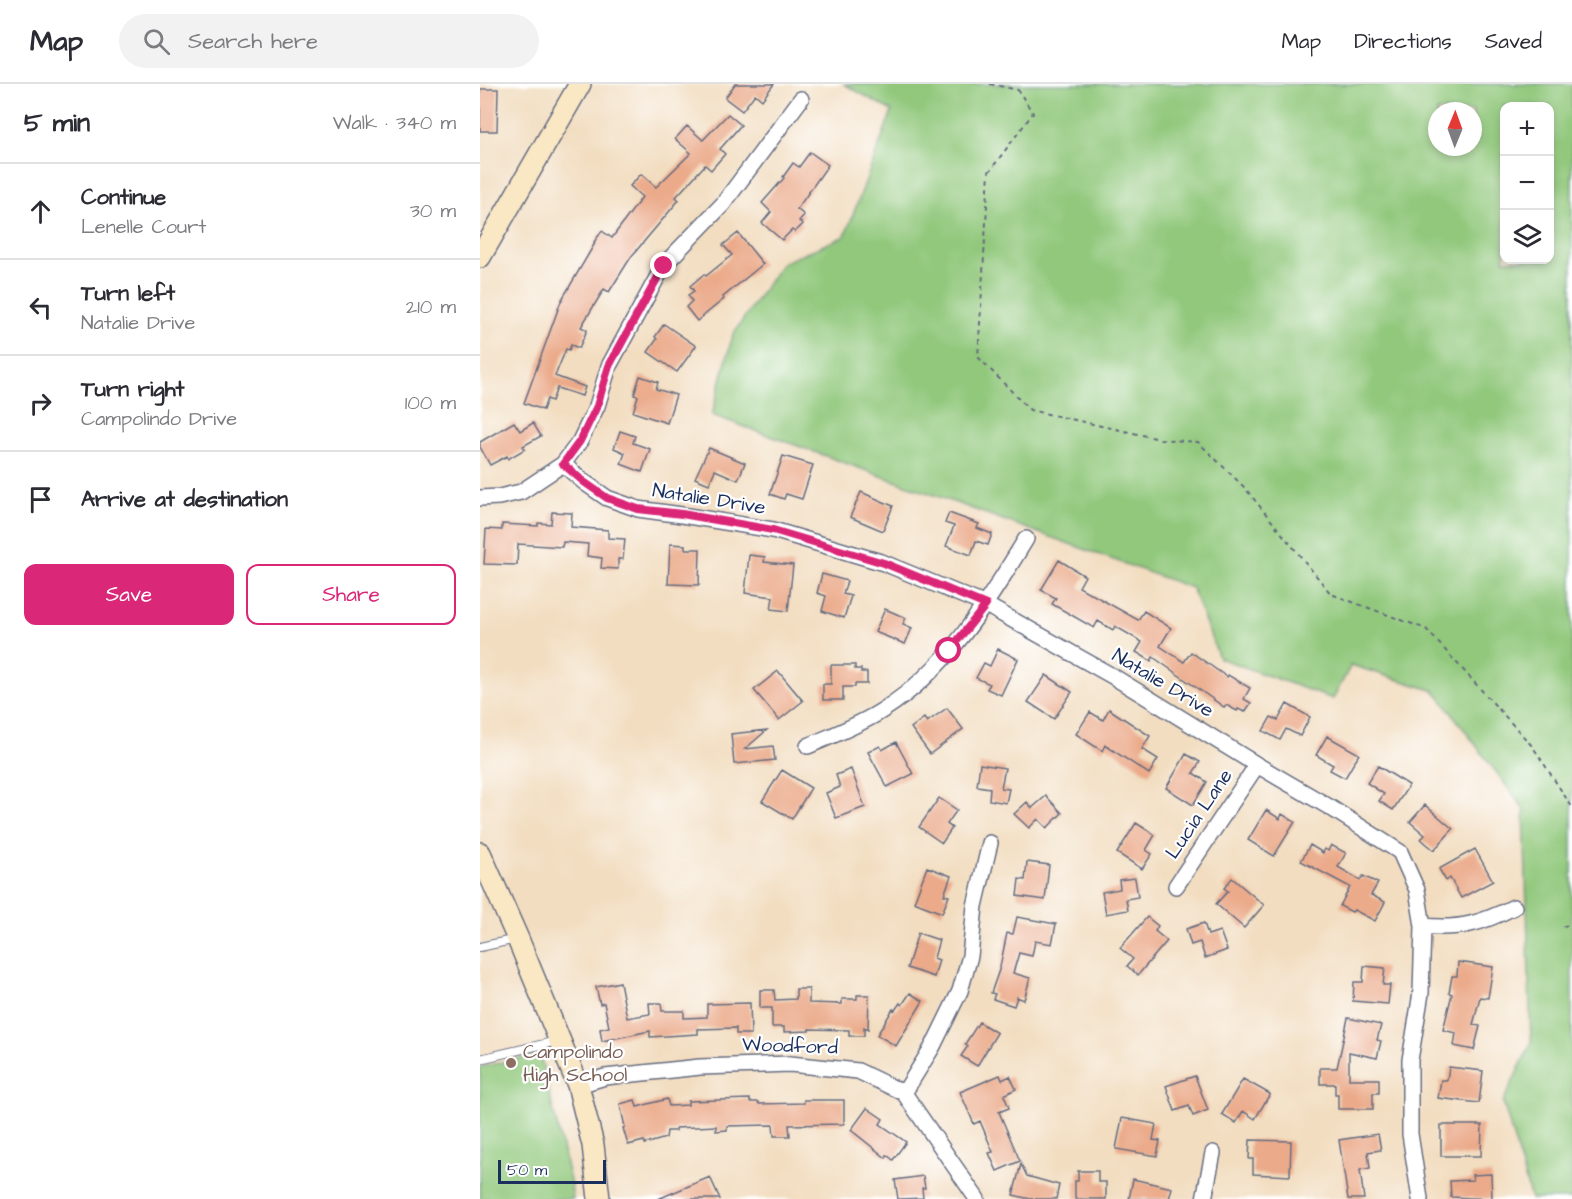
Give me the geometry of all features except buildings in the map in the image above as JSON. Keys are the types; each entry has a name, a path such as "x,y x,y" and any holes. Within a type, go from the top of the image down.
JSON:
{"main road":[{"path":"480,257 580,84"},
{"path":"480,853 578,1085 593,1145 599,1199"}],"street":[{"path":"480,498 521,492 563,464 580,441 597,406 609,366 664,266 723,204 801,99"},
{"name":"Natalie Drive","path":"563,464 607,498 638,509 682,514 773,530 884,563 986,605 1114,677 1400,852 1417,890 1424,927 1421,993 1410,1060 1410,1134 1420,1199"},
{"path":"808,746 876,714 935,669 986,605 1026,539"},
{"name":"Lucia Lane","path":"1176,886 1257,765"},
{"path":"904,1093 933,1046 960,991 970,957 975,906 990,843"},
{"path":"1424,927 1469,926 1489,920 1514,907"},
{"name":"Woodford","path":"578,1085 605,1077 636,1072 700,1067 790,1064 858,1071 904,1093 977,1199"},
{"path":"1204,1199 1213,1153"}],"lane":[{"path":"480,948 518,939"},
{"path":"480,1059 560,1040"}],"path":[{"path":"990,84 1018,90 1032,113 989,172 978,357 1030,410 1161,439 1198,442 1245,488 1331,594 1426,629 1533,747 1572,807"},
{"path":"1563,927 1572,922"}],"green space":[{"path":"844,84 1572,84 1572,1199 1531,1199 1503,1102 1531,1043 1524,809 1435,691 1351,665 1333,699 1219,658 1192,588 712,415 733,334 782,263 845,236 892,111"},
{"name":"Campolindo High School","path":"540,1054 573,1199 480,1199 480,1067"}],"place":[{"name":"Campolindo High School","path":"511,1063"}],"route":[{"path":"664,266 609,366 597,406 580,441 563,464 607,498 638,509 682,514 773,530 884,563 986,605 949,651"}]}
